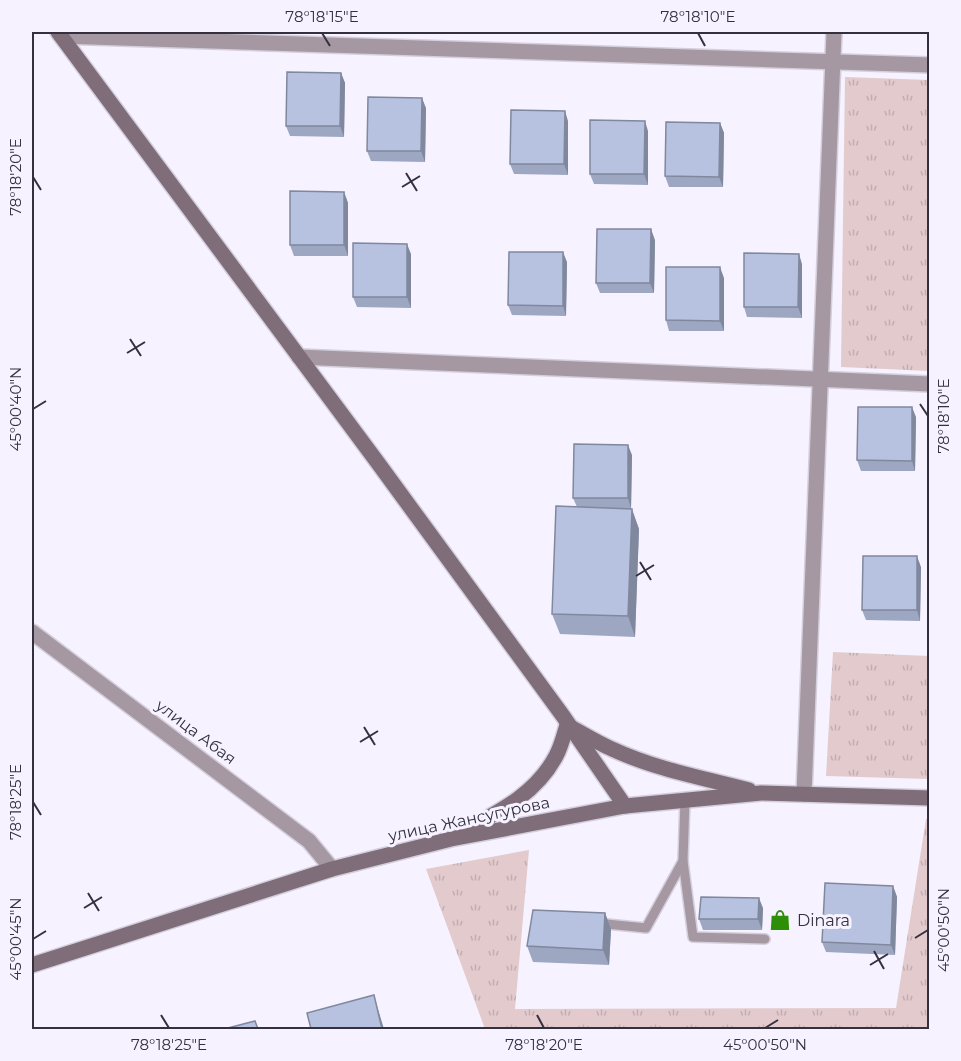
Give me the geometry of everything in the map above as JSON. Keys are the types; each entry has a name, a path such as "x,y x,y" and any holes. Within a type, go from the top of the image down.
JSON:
{"main road":[{"path":"59,34 563,716 567,725 625,806"},
{"path":"567,725 611,749 643,762 761,793"},
{"path":"451,839 501,811 524,795 543,777 557,754 567,725"},
{"name":"улица Жансугурова","path":"32,965 332,869 451,839 625,806 761,793 930,798"}],"street":[{"path":"804,794 834,32"},
{"path":"59,34 187,36 930,65"},
{"path":"299,357 930,384"},
{"name":"улица Абая","path":"32,632 309,842 332,869"}],"lane":[{"path":"686,800 683,861 693,937 765,939"},
{"path":"591,922 646,928 683,861"}],"green space":[{"path":"845,77 929,80 929,371 841,367"},
{"path":"833,652 929,656 929,779 826,776"},
{"path":"926,819 930,819 929,1029 485,1029 426,869 529,850 515,1009 896,1008"}],"building":[{"path":"287,72 341,73 340,126 286,126"},
{"path":"368,97 422,98 421,151 367,151"},
{"path":"511,110 565,111 564,164 510,164"},
{"path":"590,120 645,121 644,174 590,174"},
{"path":"666,122 720,123 719,177 665,176"},
{"path":"290,191 344,192 344,245 290,245"},
{"path":"597,229 651,229 650,283 596,283"},
{"path":"353,243 407,244 407,297 353,297"},
{"path":"509,252 563,252 563,306 508,305"},
{"path":"744,253 799,254 798,307 744,307"},
{"path":"666,267 720,267 720,321 666,320"},
{"path":"858,407 912,407 912,461 857,460"},
{"path":"574,444 628,445 628,498 573,498"},
{"path":"556,506 632,509 628,616 552,614"},
{"path":"863,556 917,556 917,610 862,610"},
{"path":"825,883 893,886 891,945 822,942"},
{"path":"701,897 759,898 758,919 699,919"},
{"path":"533,910 605,913 603,950 527,946"},
{"path":"374,995 382,1029 311,1029 307,1013"},
{"path":"255,1021 258,1029 224,1029"}],"place":[{"name":"Dinara","path":"780,920"}]}
